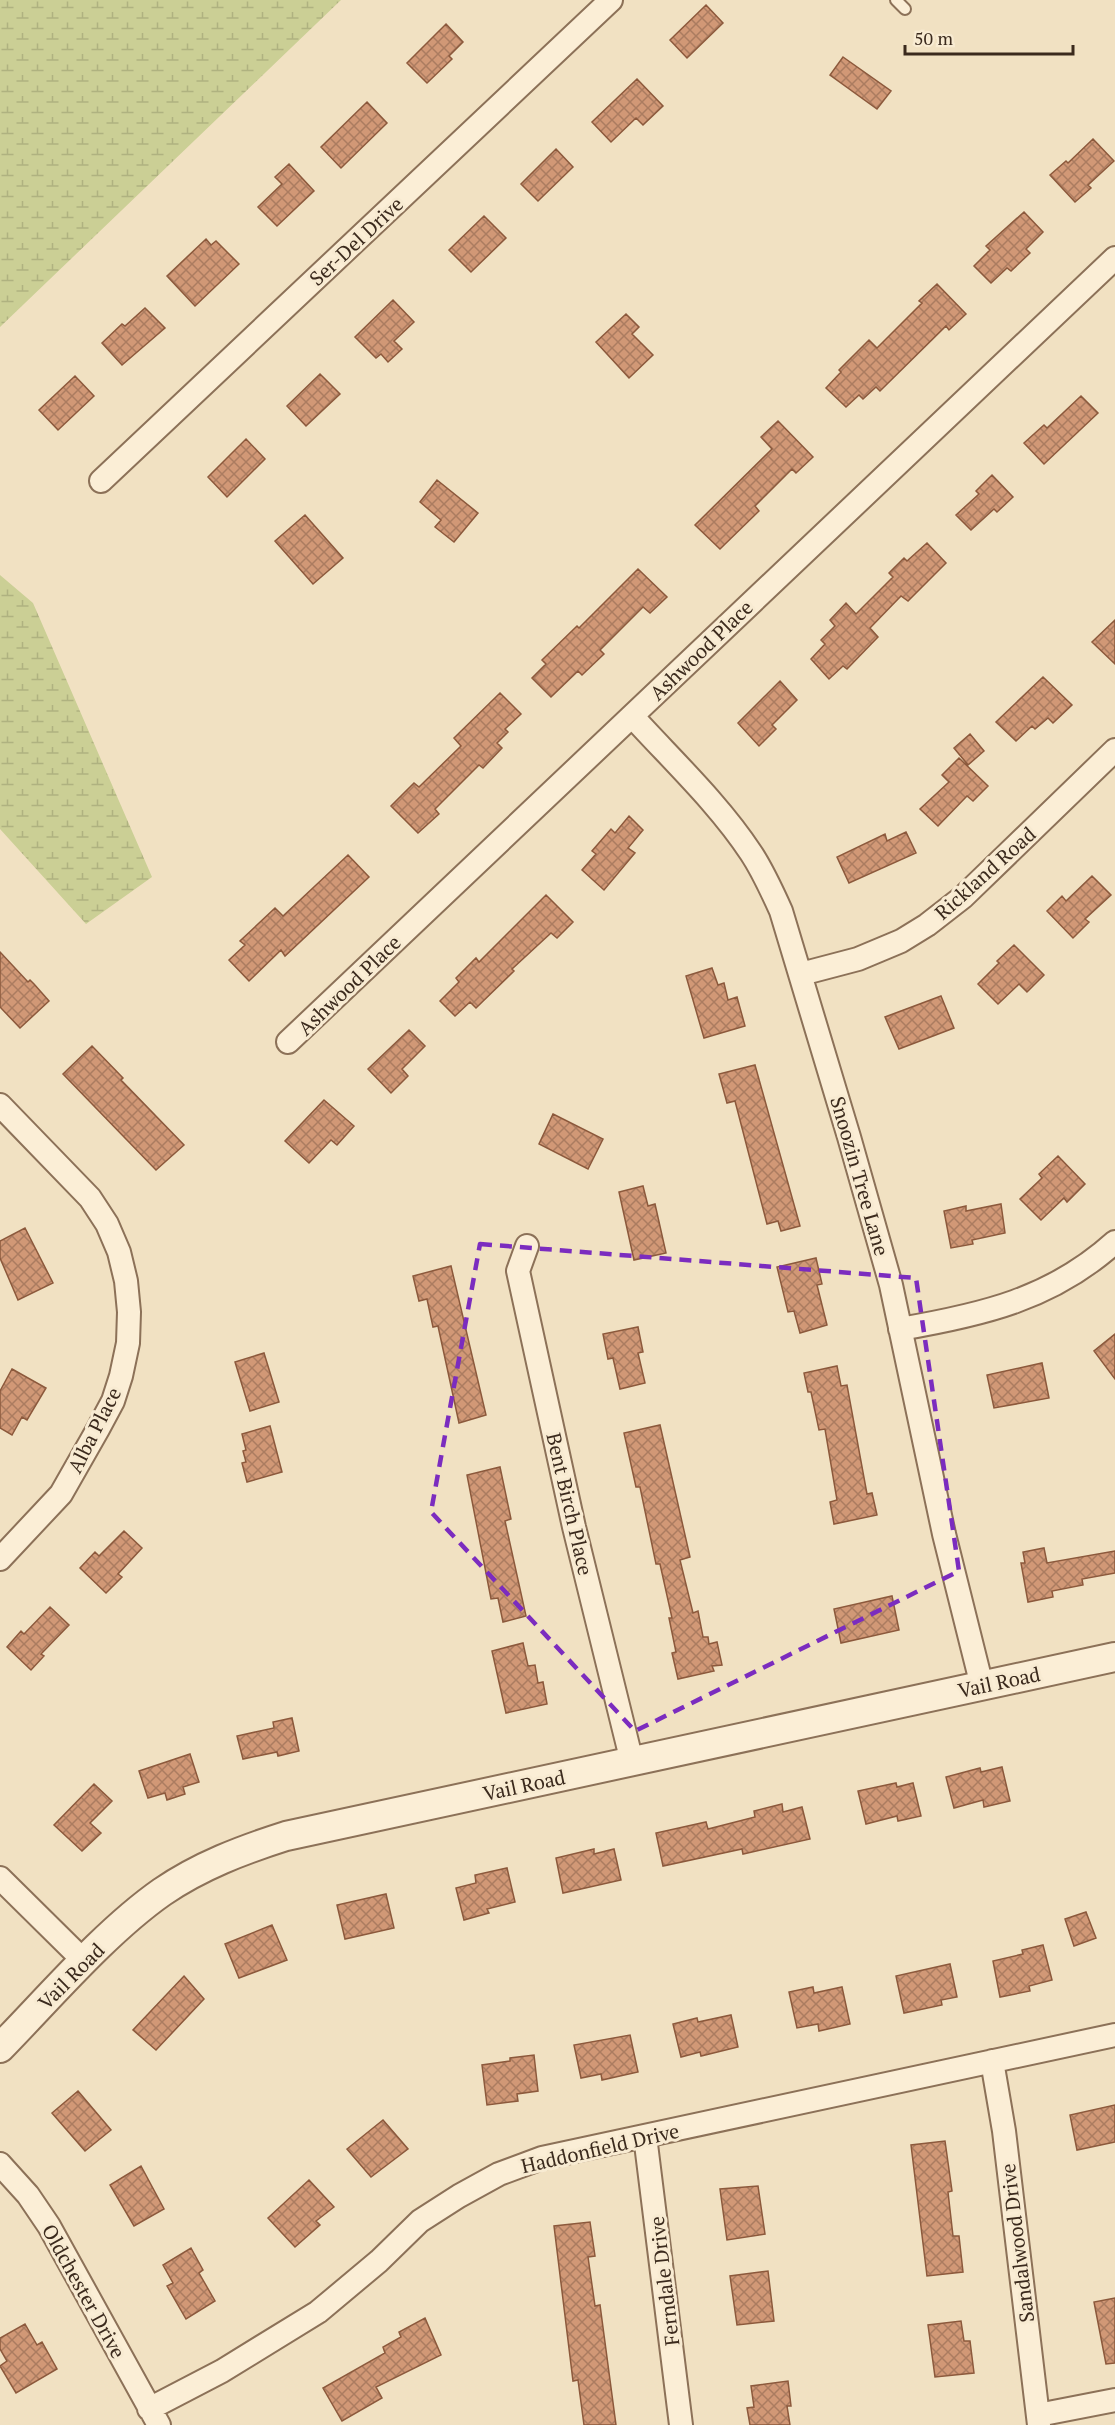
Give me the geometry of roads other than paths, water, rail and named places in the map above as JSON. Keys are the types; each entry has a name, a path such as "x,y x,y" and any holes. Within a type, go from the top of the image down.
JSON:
{"street":[{"name":"Ser-Del Drive","path":"101,481 611,0"},
{"name":"Ashwood Place","path":"288,1042 1115,258"},
{"name":"Snoozin Tree Lane","path":"632,716 721,815 750,851 766,878 781,911 891,1285 944,1534 982,1686"},
{"name":"Rickland Road","path":"801,974 858,959 901,941 927,925 963,897 1115,750"},
{"name":"Alba Place","path":"0,1106 90,1198 107,1224 119,1252 126,1281 129,1312 128,1343 121,1376 103,1420 61,1494 0,1559"},
{"path":"900,1329 962,1318 1035,1295 1075,1273 1115,1242"},
{"name":"Bent Birch Place","path":"528,1246 518,1271 574,1527 632,1762"},
{"name":"Vail Road","path":"0,2048 126,1922 161,1893 201,1869 242,1850 286,1836 1115,1657"},
{"path":"0,1878 85,1962"},
{"name":"Haddonfield Drive","path":"154,2417 222,2371 318,2312 379,2261 420,2221 499,2174 542,2158 1115,2035"},
{"name":"Sandalwood Drive","path":"992,2061 1004,2131 1038,2420"},
{"name":"Ferndale Drive","path":"645,2136 681,2425"},
{"name":"Oldchester Drive","path":"0,2164 28,2195 49,2226 154,2417"},
{"path":"1038,2420 1115,2400"}],"lane":[{"path":"896,0 905,9"}]}
